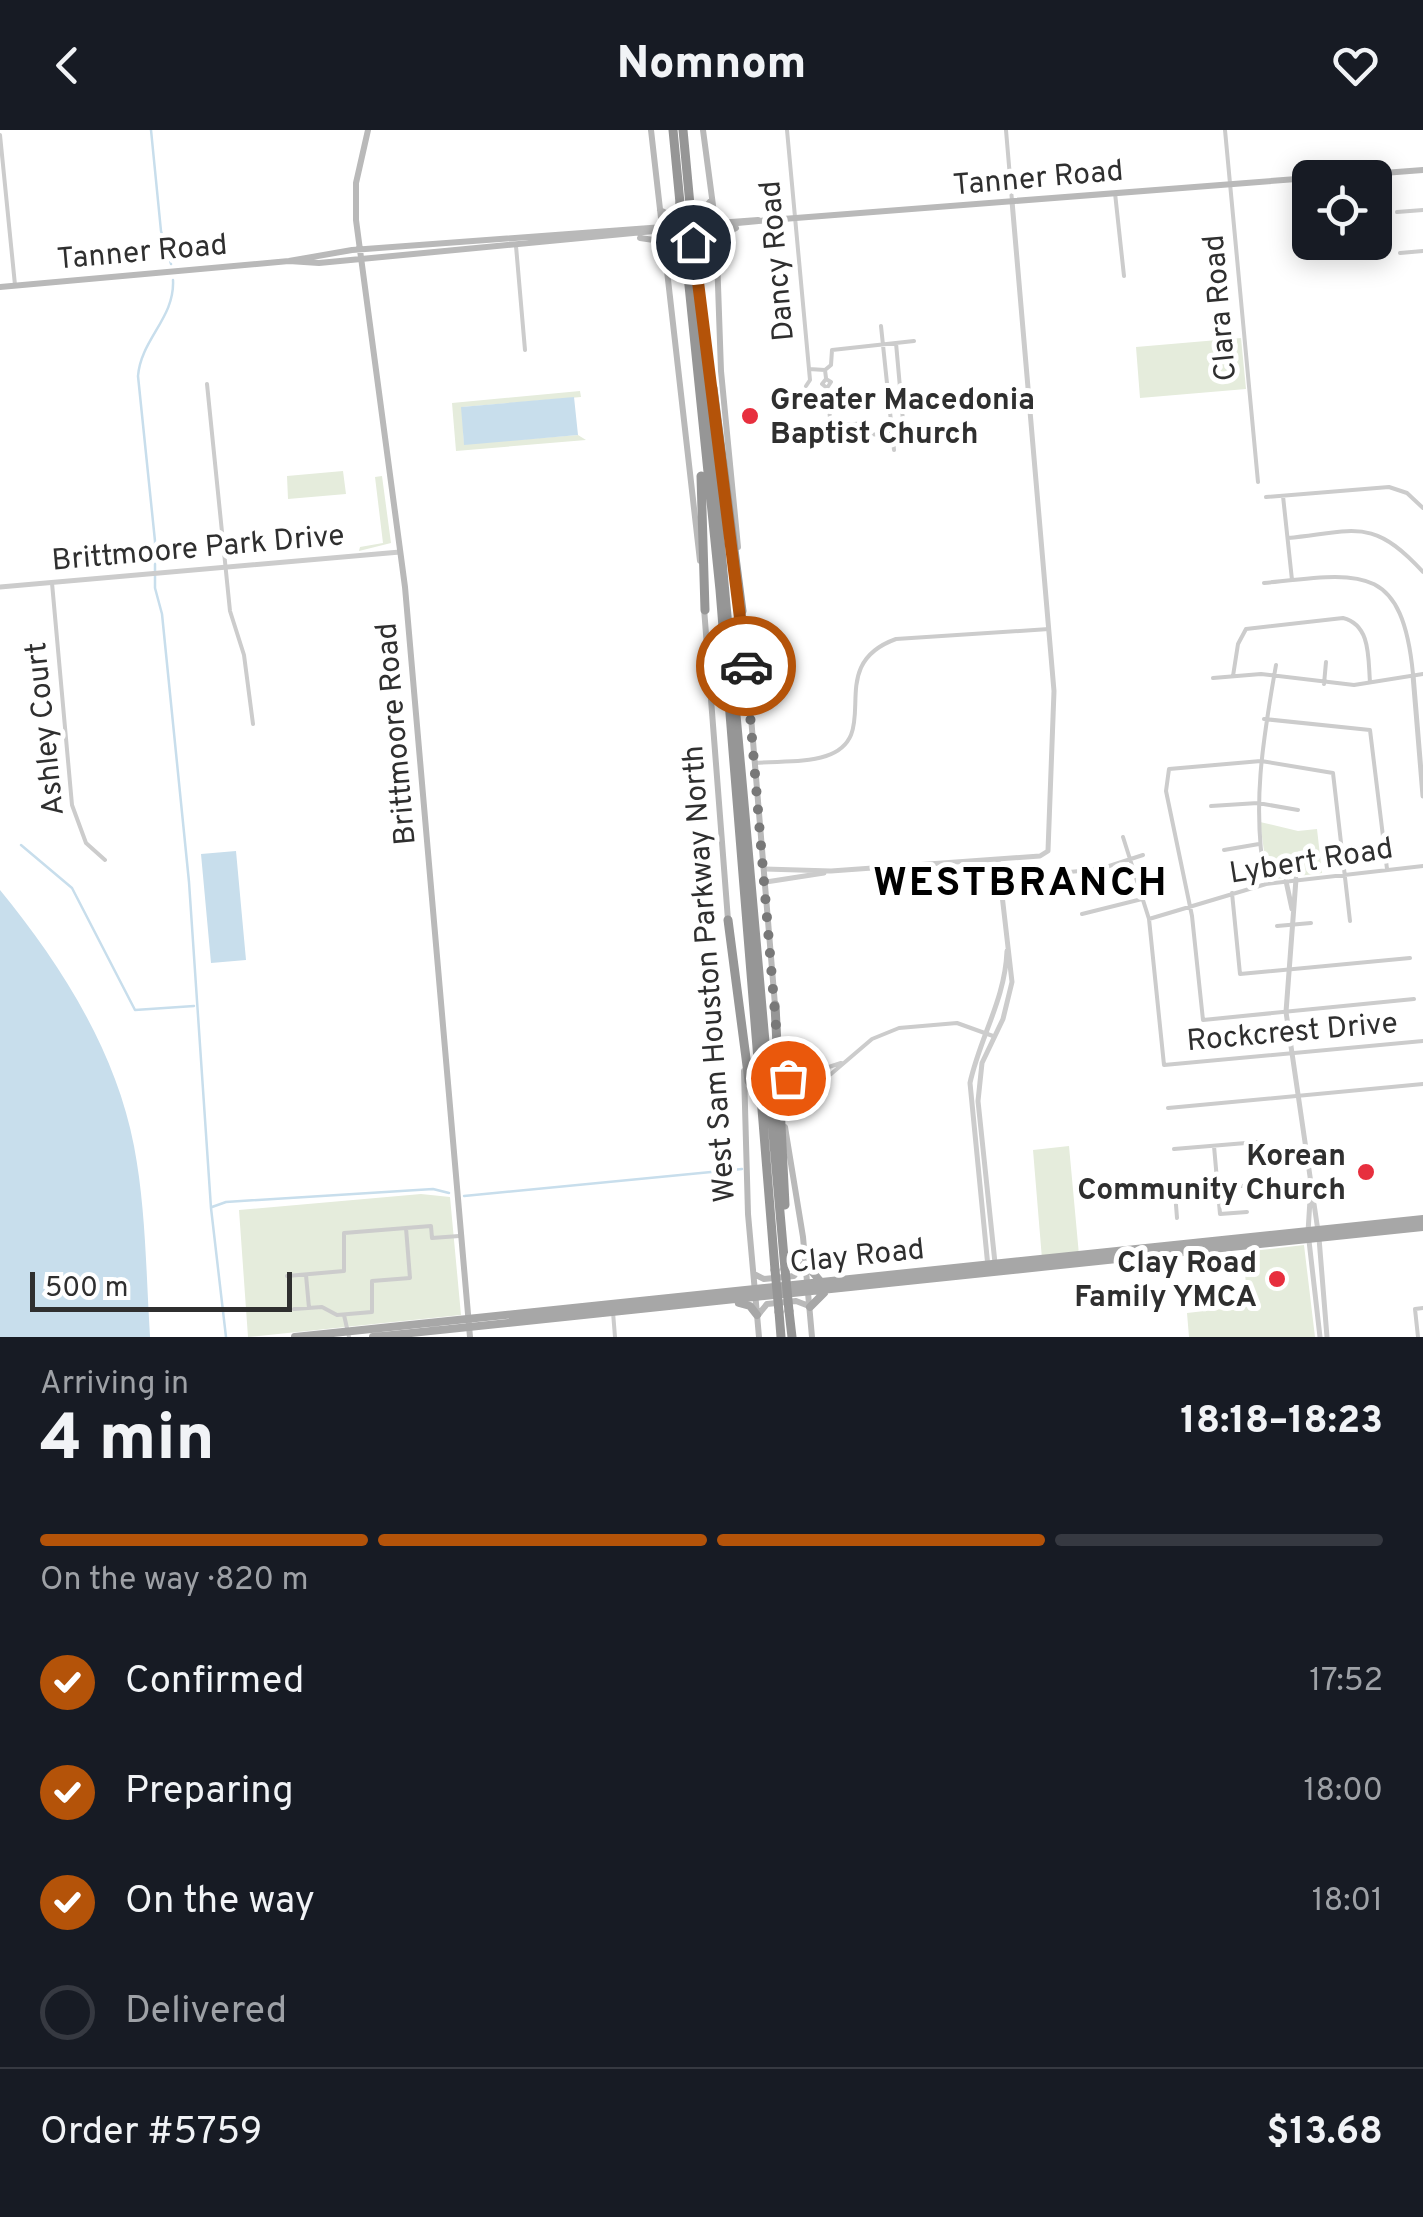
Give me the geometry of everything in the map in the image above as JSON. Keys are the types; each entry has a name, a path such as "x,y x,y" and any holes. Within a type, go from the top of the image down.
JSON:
{"highway":[{"path":"673,130 694,248 780,1216 780,1269"},
{"path":"682,130 686,256 720,590 760,1100 784,1311 792,1337"},
{"path":"703,348 709,354 742,611"},
{"path":"703,450 704,610"},
{"path":"728,920 749,1081 760,1100"},
{"path":"775,1005 785,1210 780,1216"},
{"path":"781,1337 784,1311"}],"main road":[{"name":"Brittmoore Road","path":"368,130 355,198 400,552 470,1328"},
{"name":"West Sam Houston Parkway North","path":"651,130 664,256 683,381 704,610 746,1102 759,1337"},
{"name":"West Sam Houston Parkway North","path":"703,130 717,248 722,394 780,1074 812,1337"},
{"path":"1392,172 1423,170"},
{"name":"Tanner Road","path":"517,241 609,238 661,229 1292,179"},
{"path":"624,228 645,224 659,209 671,216 700,214 712,197"},
{"path":"712,197 717,212 747,222"},
{"path":"609,238 652,239 664,256 674,241 703,238 717,248 726,233 747,222"},
{"name":"Tanner Road","path":"0,287 624,228 661,229"},
{"name":"Clay Road","path":"1369,1229 1423,1219"},
{"name":"Clay Road","path":"679,1302 754,1284 868,1281 1369,1229 1423,1227"},
{"path":"754,1284 797,1275 805,1260 820,1281"},
{"name":"Clay Road","path":"295,1337 470,1328 540,1316 679,1302 720,1302 754,1284 809,1292 868,1281"},
{"path":"720,1302 746,1304 757,1317 768,1304 796,1301 810,1307 831,1290"},
{"name":"Clay Road","path":"373,1337 402,1330"}],"street":[{"name":"Dancy Road","path":"786,130 809,368 806,386"},
{"path":"762,868 832,871 998,860 1040,856 1049,847 1055,725 1040,492 1006,130"},
{"name":"Clara Road","path":"1225,130 1258,482"},
{"path":"0,136 15,286"},
{"path":"1115,193 1124,276"},
{"path":"1397,212 1423,210"},
{"path":"517,241 524,350"},
{"path":"1400,253 1423,251"},
{"path":"881,326 894,450"},
{"path":"914,341 832,350 826,379 831,384 827,388 832,438 916,431"},
{"path":"896,343 904,432"},
{"path":"809,368 826,370"},
{"path":"208,384 231,620 244,655 253,724"},
{"path":"830,426 866,423 868,436"},
{"path":"1266,497 1394,488 1423,508"},
{"path":"1284,496 1292,580"},
{"path":"1288,538 1375,532 1394,542 1421,569"},
{"name":"Brittmoore Park Drive","path":"0,587 400,552"},
{"path":"1264,583 1344,575 1367,580 1385,593 1404,617 1423,796"},
{"name":"Ashley Court","path":"52,582 72,807 86,844 105,860"},
{"path":"1232,676 1240,636 1257,626 1343,618 1356,625 1367,642 1370,682"},
{"path":"754,763 828,756 843,746 857,718 856,674 864,658 877,646 896,639 1048,629"},
{"path":"1324,684 1326,662"},
{"path":"1266,884 1259,844 1258,802 1264,718 1276,665"},
{"path":"1213,678 1274,676 1324,684 1423,674"},
{"path":"1264,718 1370,730 1387,870"},
{"path":"1350,921 1334,773 1261,761 1168,769 1165,780 1190,906 1203,1020 1414,999"},
{"path":"1211,806 1258,802 1298,810"},
{"path":"1123,837 1149,919"},
{"path":"1224,850 1259,844"},
{"path":"1058,873 1100,869 1143,854"},
{"path":"991,1267 970,1083 1002,998 1007,943 998,860"},
{"name":"Lybert Road","path":"1149,919 1286,880 1423,866"},
{"path":"764,884 832,871"},
{"path":"1296,879 1286,1012 1300,1095 1324,1337"},
{"path":"1286,880 1293,912"},
{"path":"1232,893 1240,974 1410,958"},
{"path":"1082,914 1142,900"},
{"name":"Rockcrest Drive","path":"1149,919 1164,1066 1423,1042"},
{"path":"1277,926 1311,924"},
{"path":"782,1092 832,1074 872,1039 900,1028 957,1023 990,1034"},
{"path":"780,1074 788,1078 812,1074 845,1061"},
{"path":"1168,1108 1422,1084"},
{"path":"1174,1149 1258,1142"},
{"path":"1214,1146 1220,1214 1247,1212"},
{"path":"1177,1218 1175,1192 1309,1180"},
{"path":"288,1276 344,1271 344,1233 431,1226 432,1238 463,1235"},
{"path":"294,1309 322,1307 334,1315 373,1311 372,1281 410,1278 406,1228"},
{"path":"306,1274 308,1308"},
{"path":"1418,1337 1415,1309 1423,1308"},
{"path":"612,1309 615,1337"},
{"path":"344,1315 346,1335"}],"green space":[{"path":"1241,338 1246,389 1140,398 1136,347"},
{"path":"580,391 581,397 462,407 464,444 578,435 586,440 456,451 452,403"},
{"path":"343,471 346,494 288,499 287,476"},
{"path":"382,476 391,543 359,551 360,547 383,543 375,477"},
{"path":"1260,822 1298,831 1317,829 1322,873 1268,880"},
{"path":"1069,1146 1079,1255 1042,1259 1033,1150"},
{"path":"421,1194 450,1197 461,1315 248,1337 239,1210"},
{"name":"Clay Road Family YMCA","path":"1304,1245 1315,1337 1189,1337 1187,1313 1248,1306 1243,1252"}],"water":[{"path":"574,397 578,435 464,445 461,407"},
{"path":"236,851 246,960 211,963 201,854"},
{"path":"0,890 44,947 83,1010 100,1042 126,1111 141,1193 150,1337 0,1337"}],"waterway":[{"path":"151,130 161,231 171,264"},
{"path":"173,280 169,306 145,351 138,376 155,541 155,588 162,614 189,882 211,1208 226,1337"},
{"path":"21,845 72,888 135,1010 194,1006"},
{"path":"464,1196 742,1169"},
{"path":"212,1207 226,1202 433,1189 449,1193"}],"way so far":[{"path":"746,666 780,1074 788,1078"}],"place":[{"name":"Greater Macedonia Baptist Church","path":"750,416"},
{"name":"Korean Community Church","path":"1366,1172"},
{"name":"Clay Road Family YMCA","path":"1277,1279"}],"district":[{"name":"WESTBRANCH","path":"1021,881"}],"route":[{"path":"693,242 703,348 709,354 746,666"}]}
